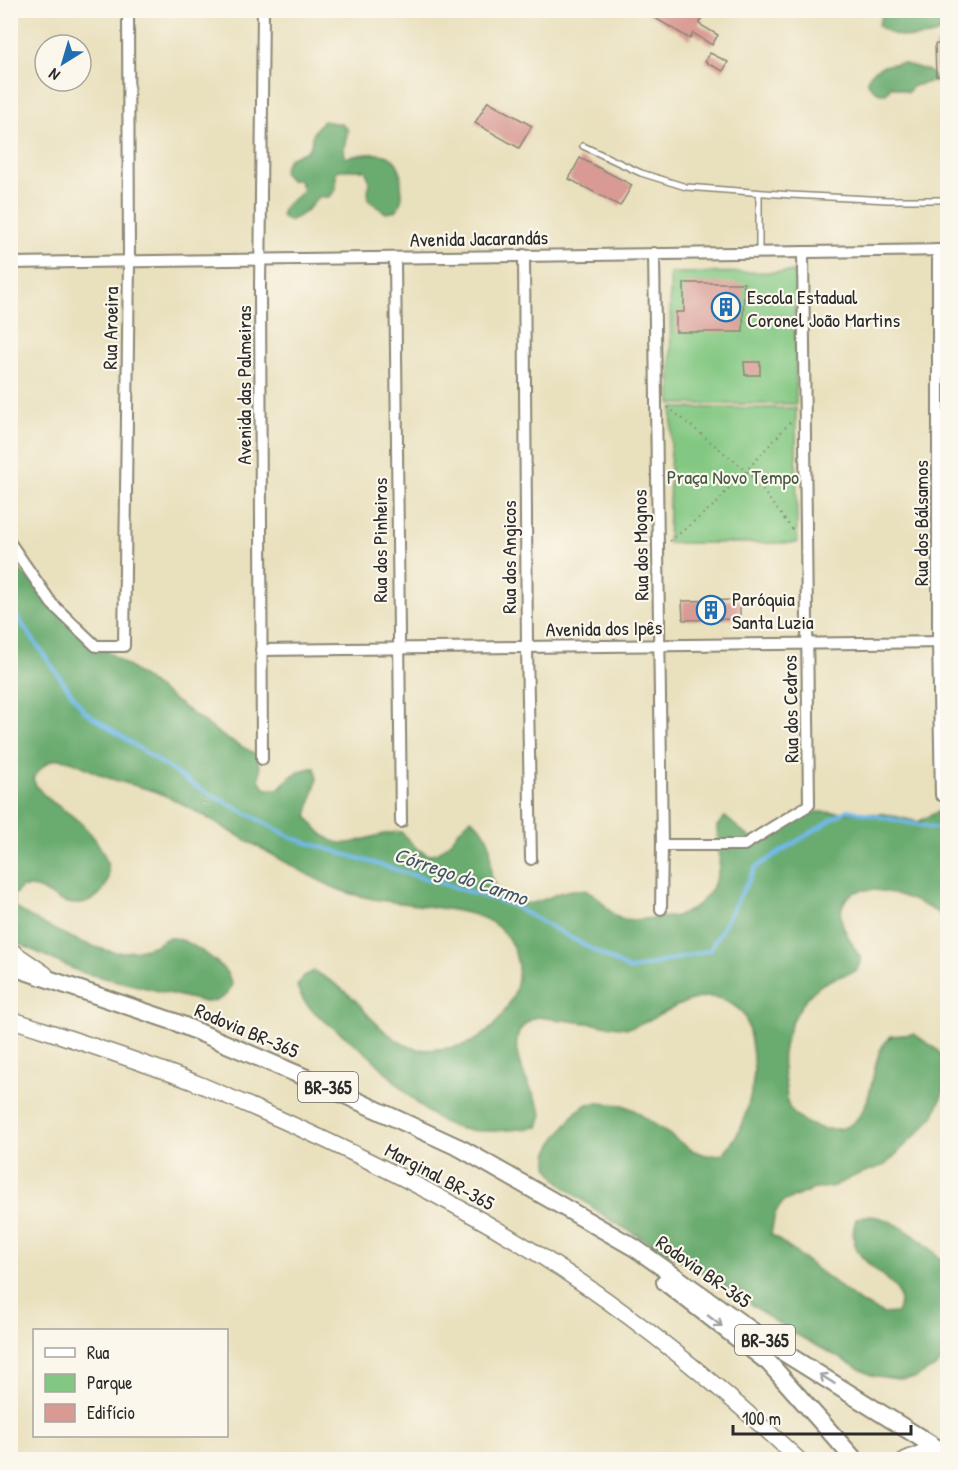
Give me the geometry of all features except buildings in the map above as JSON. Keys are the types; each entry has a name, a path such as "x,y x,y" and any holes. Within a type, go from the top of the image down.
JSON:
{"main road":[{"name":"Rodovia BR-365","path":"10,966 175,1022 323,1085 462,1149 635,1248 775,1347 948,1455"},
{"name":"Rodovia BR-365","path":"585,1221 769,1363 855,1460"},
{"path":"906,1460 928,1451 948,1455"}],"street":[{"name":"Rua Aroeira","path":"10,543 52,604 96,646 124,646 129,263 128,10"},
{"name":"Avenida das Palmeiras","path":"262,759 260,261 263,10"},
{"name":"Avenida Jacarandás","path":"10,263 943,250"},
{"name":"Rua dos Bálsamos","path":"941,795 943,250"},
{"name":"Rua dos Cedros","path":"662,845 744,845 809,805 803,252"},
{"name":"Rua dos Mognos","path":"654,253 660,646 661,909"},
{"name":"Rua dos Angicos","path":"524,255 531,859"},
{"name":"Rua dos Pinheiros","path":"395,258 401,822"},
{"name":"Avenida dos Ipês","path":"261,650 943,642"},
{"path":"10,950 58,982"},
{"name":"Marginal BR-365","path":"10,1019 200,1085 323,1139 462,1209 582,1283 667,1345 749,1413 799,1460"}],"lane":[{"path":"583,146 641,173 686,187 888,200 948,200"},
{"path":"759,193 759,252"}],"path":[{"path":"656,397 746,471 806,547"},
{"path":"658,550 718,502 734,481 746,471 804,406"}],"green space":[{"path":"925,10 942,16 942,26 937,34 922,37 898,36 878,25 882,16 899,13 917,22"},
{"path":"902,63 929,71 934,81 913,86 908,92 891,86 886,94 874,90 868,83 867,80 873,71 886,65"},
{"path":"323,121 341,124 348,130 344,148 345,158 374,154 394,160 400,170 402,193 401,202 396,211 386,213 368,200 369,179 365,170 343,170 336,171 336,190 329,197 319,197 302,214 289,221 281,216 285,206 303,189 299,180 290,180 283,172 286,164 292,157 307,151 314,132"},
{"path":"795,272 796,404 671,404 670,273"},
{"name":"Praça Novo Tempo","path":"672,408 796,408 797,543 668,543"},
{"path":"10,560 80,631 227,739 256,754 260,769 259,780 266,789 278,789 299,771 315,768 317,779 307,816 319,831 330,839 340,843 350,843 401,832 417,849 428,855 442,850 471,819 487,837 490,847 491,874 497,888 521,903 540,901 570,890 582,890 593,894 612,914 621,919 673,917 692,909 705,898 714,884 719,862 717,826 725,817 753,840 763,843 792,820 817,812 885,814 918,822 937,812 947,810 947,919 923,905 889,892 872,890 857,892 846,899 841,919 861,959 857,970 824,983 807,999 791,1025 782,1058 789,1107 802,1120 811,1125 840,1129 856,1120 862,1112 878,1055 884,1044 891,1036 914,1034 936,1049 946,1060 947,1083 934,1115 885,1165 834,1186 811,1190 783,1202 775,1213 771,1234 861,1303 883,1314 897,1313 900,1299 888,1279 866,1262 857,1251 853,1237 856,1219 866,1216 880,1218 901,1227 923,1242 947,1267 947,1353 937,1366 915,1378 897,1379 871,1375 788,1330 714,1279 610,1220 566,1188 548,1166 548,1155 552,1144 576,1112 587,1104 598,1103 623,1105 634,1110 690,1149 703,1154 723,1154 737,1135 743,1122 754,1072 749,1029 745,1017 735,1006 725,1001 715,997 699,998 628,1028 537,1017 524,1025 518,1035 517,1048 524,1075 542,1114 538,1127 482,1131 451,1126 421,1106 375,1061 311,1009 302,998 297,986 304,976 314,971 350,996 388,1034 400,1042 418,1049 432,1050 464,1045 482,1036 497,1022 516,988 517,962 512,946 503,932 484,918 469,913 375,899 335,888 168,797 103,776 61,759 45,765 33,779 46,797 76,819 90,833 106,859 108,878 105,887 97,896 82,904 67,903 42,890 22,887 13,896 15,907 64,934 104,950 130,951 156,945 168,938 182,940 215,961 227,973 232,984 228,993 222,998 205,1002 80,972 11,940"}],"waterway":[{"name":"Córrego do Carmo","path":"10,607 84,711 195,786 295,839 509,904 630,970 710,950 756,867 847,810 948,831"}],"place":[{"name":"Escola Estadual Coronel João Martins","path":"726,307"},
{"name":"Paróquia Santa Luzia","path":"711,610"}]}
